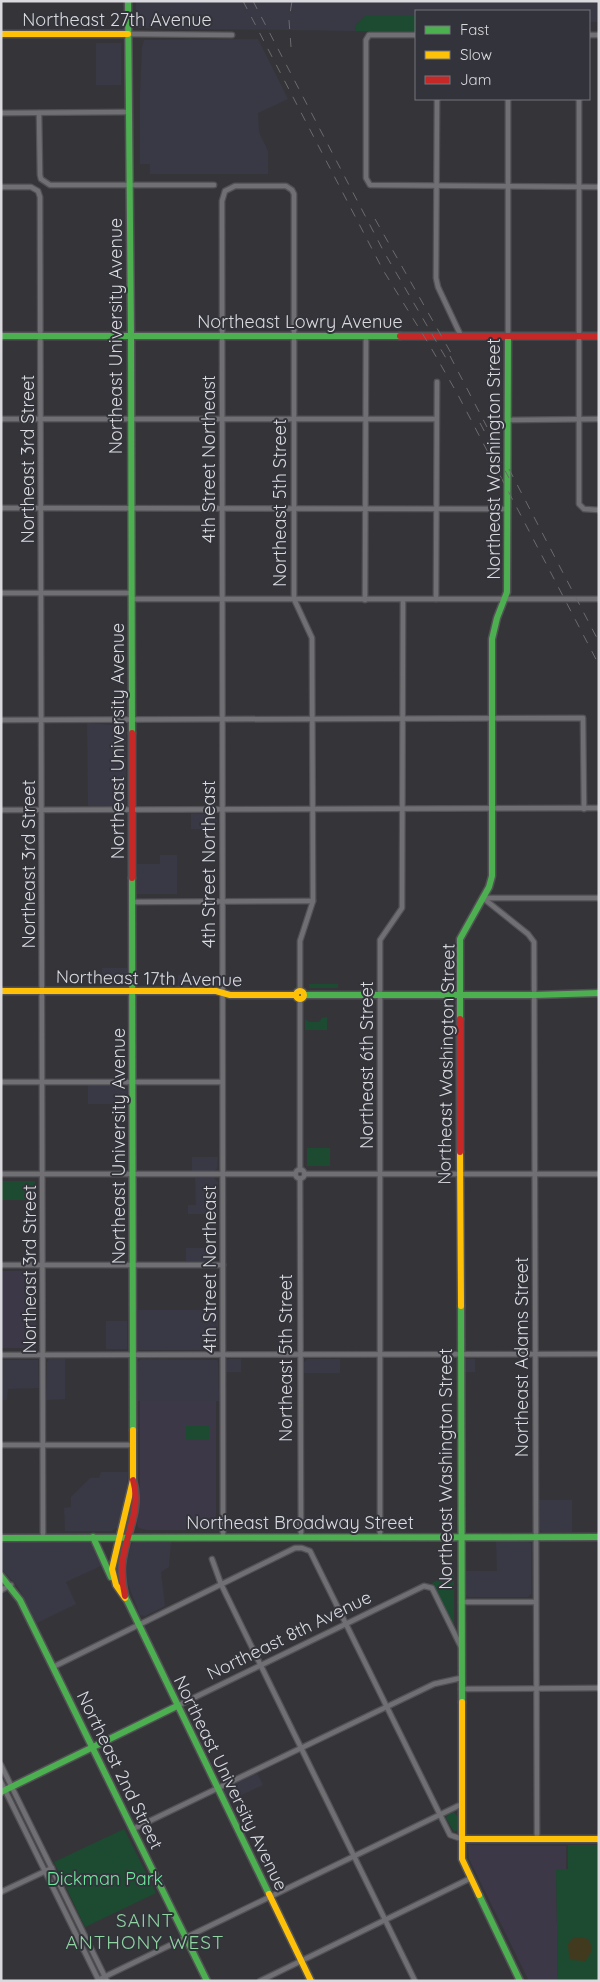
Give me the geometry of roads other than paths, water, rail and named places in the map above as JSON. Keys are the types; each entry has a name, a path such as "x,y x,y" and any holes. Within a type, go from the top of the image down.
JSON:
{"main road":[{"name":"Northeast University Avenue","path":"128,1 132,596 133,1480 112,1569 113,1582 117,1590 125,1598 311,1981"},
{"name":"Northeast 27th Avenue","path":"1,34 128,34"},
{"name":"Northeast Lowry Avenue","path":"1,336 599,336"},
{"name":"Northeast Washington Street","path":"471,1878 462,1859 459,1174 460,939 489,887 492,876 492,639 497,618 507,592 508,336"},
{"name":"Northeast 17th Avenue","path":"1,991 132,991 222,993 230,995 535,995 599,993"},
{"name":"Northeast University Avenue","path":"125,1598 122,1565 136,1503 137,1490 133,1480"},
{"name":"Northeast Broadway Street","path":"1,1538 599,1537"},
{"path":"93,1538 113,1582"},
{"name":"Northeast 2nd Street","path":"1,1576 11,1586 20,1600 207,1981"},
{"name":"Northeast 8th Avenue","path":"3,1791 177,1706"},
{"path":"462,1839 599,1839"},
{"path":"471,1878 520,1981"}],"street":[{"name":"Northeast 27th Avenue","path":"128,34 232,34"},
{"path":"415,35 372,35 367,37 366,178 368,183 373,186 599,187"},
{"path":"437,100 437,283 461,336"},
{"name":"Northeast Washington Street","path":"508,100 508,336"},
{"path":"579,100 579,504 581,508 599,510"},
{"path":"39,112 40,175 44,182 56,186 214,185"},
{"path":"1,113 128,112"},
{"name":"4th Street Northeast","path":"223,1537 222,201 225,191 235,186 278,185 289,187 292,190"},
{"name":"Northeast 3rd Street","path":"1,187 31,187 38,191 40,197 43,1538"},
{"name":"Northeast 5th Street","path":"292,190 295,336 294,599 311,636 313,810 313,901 300,937 300,1170"},
{"path":"364,600 366,337"},
{"path":"436,599 437,382"},
{"path":"1,419 436,420"},
{"path":"507,420 599,419"},
{"path":"1,508 507,509"},
{"path":"1,593 222,599 599,599"},
{"name":"Northeast 6th Street","path":"380,1536 380,940 402,908 403,600"},
{"path":"1,720 583,718 584,808"},
{"path":"1,810 599,808"},
{"path":"483,898 599,898"},
{"name":"Northeast Adams Street","path":"483,898 534,942 536,1839"},
{"path":"132,902 313,901"},
{"path":"1,1082 222,1082"},
{"path":"1,1174 296,1174 300,1170 305,1174 599,1174"},
{"path":"296,1174 300,1179 305,1174"},
{"name":"Northeast 5th Street","path":"300,1179 300,1537"},
{"path":"1,1264 223,1264"},
{"path":"1,1355 599,1354"},
{"path":"1,1445 133,1445"},
{"path":"53,1667 295,1548 310,1551 450,1835 462,1839"},
{"path":"212,1558 221,1584 415,1981"},
{"path":"1,1590 11,1586"},
{"name":"Northeast 8th Avenue","path":"177,1706 424,1586 432,1588 461,1648"},
{"path":"461,1602 536,1602"},
{"path":"133,1829 386,1706 434,1684 461,1678"},
{"path":"461,1689 599,1688"},
{"path":"1,1765 106,1979"},
{"path":"1,1782 3,1791 99,1980 106,1979 186,1938 462,1804"},
{"path":"1,1892 52,1868"},
{"path":"260,1981 471,1878"}],"railway":[{"path":"243,1 383,270 458,395 599,665"},
{"path":"253,1 384,252 450,365"},
{"path":"291,47 289,20 292,1"},
{"path":"375,219 455,360"},
{"path":"450,356 487,427"},
{"path":"480,423 509,478"},
{"path":"509,469 599,642"}],"district":[{"name":"SAINT ANTHONY WEST","path":"145,1931"}],"park label":[{"name":"Dickman Park","path":"105,1878"}]}
